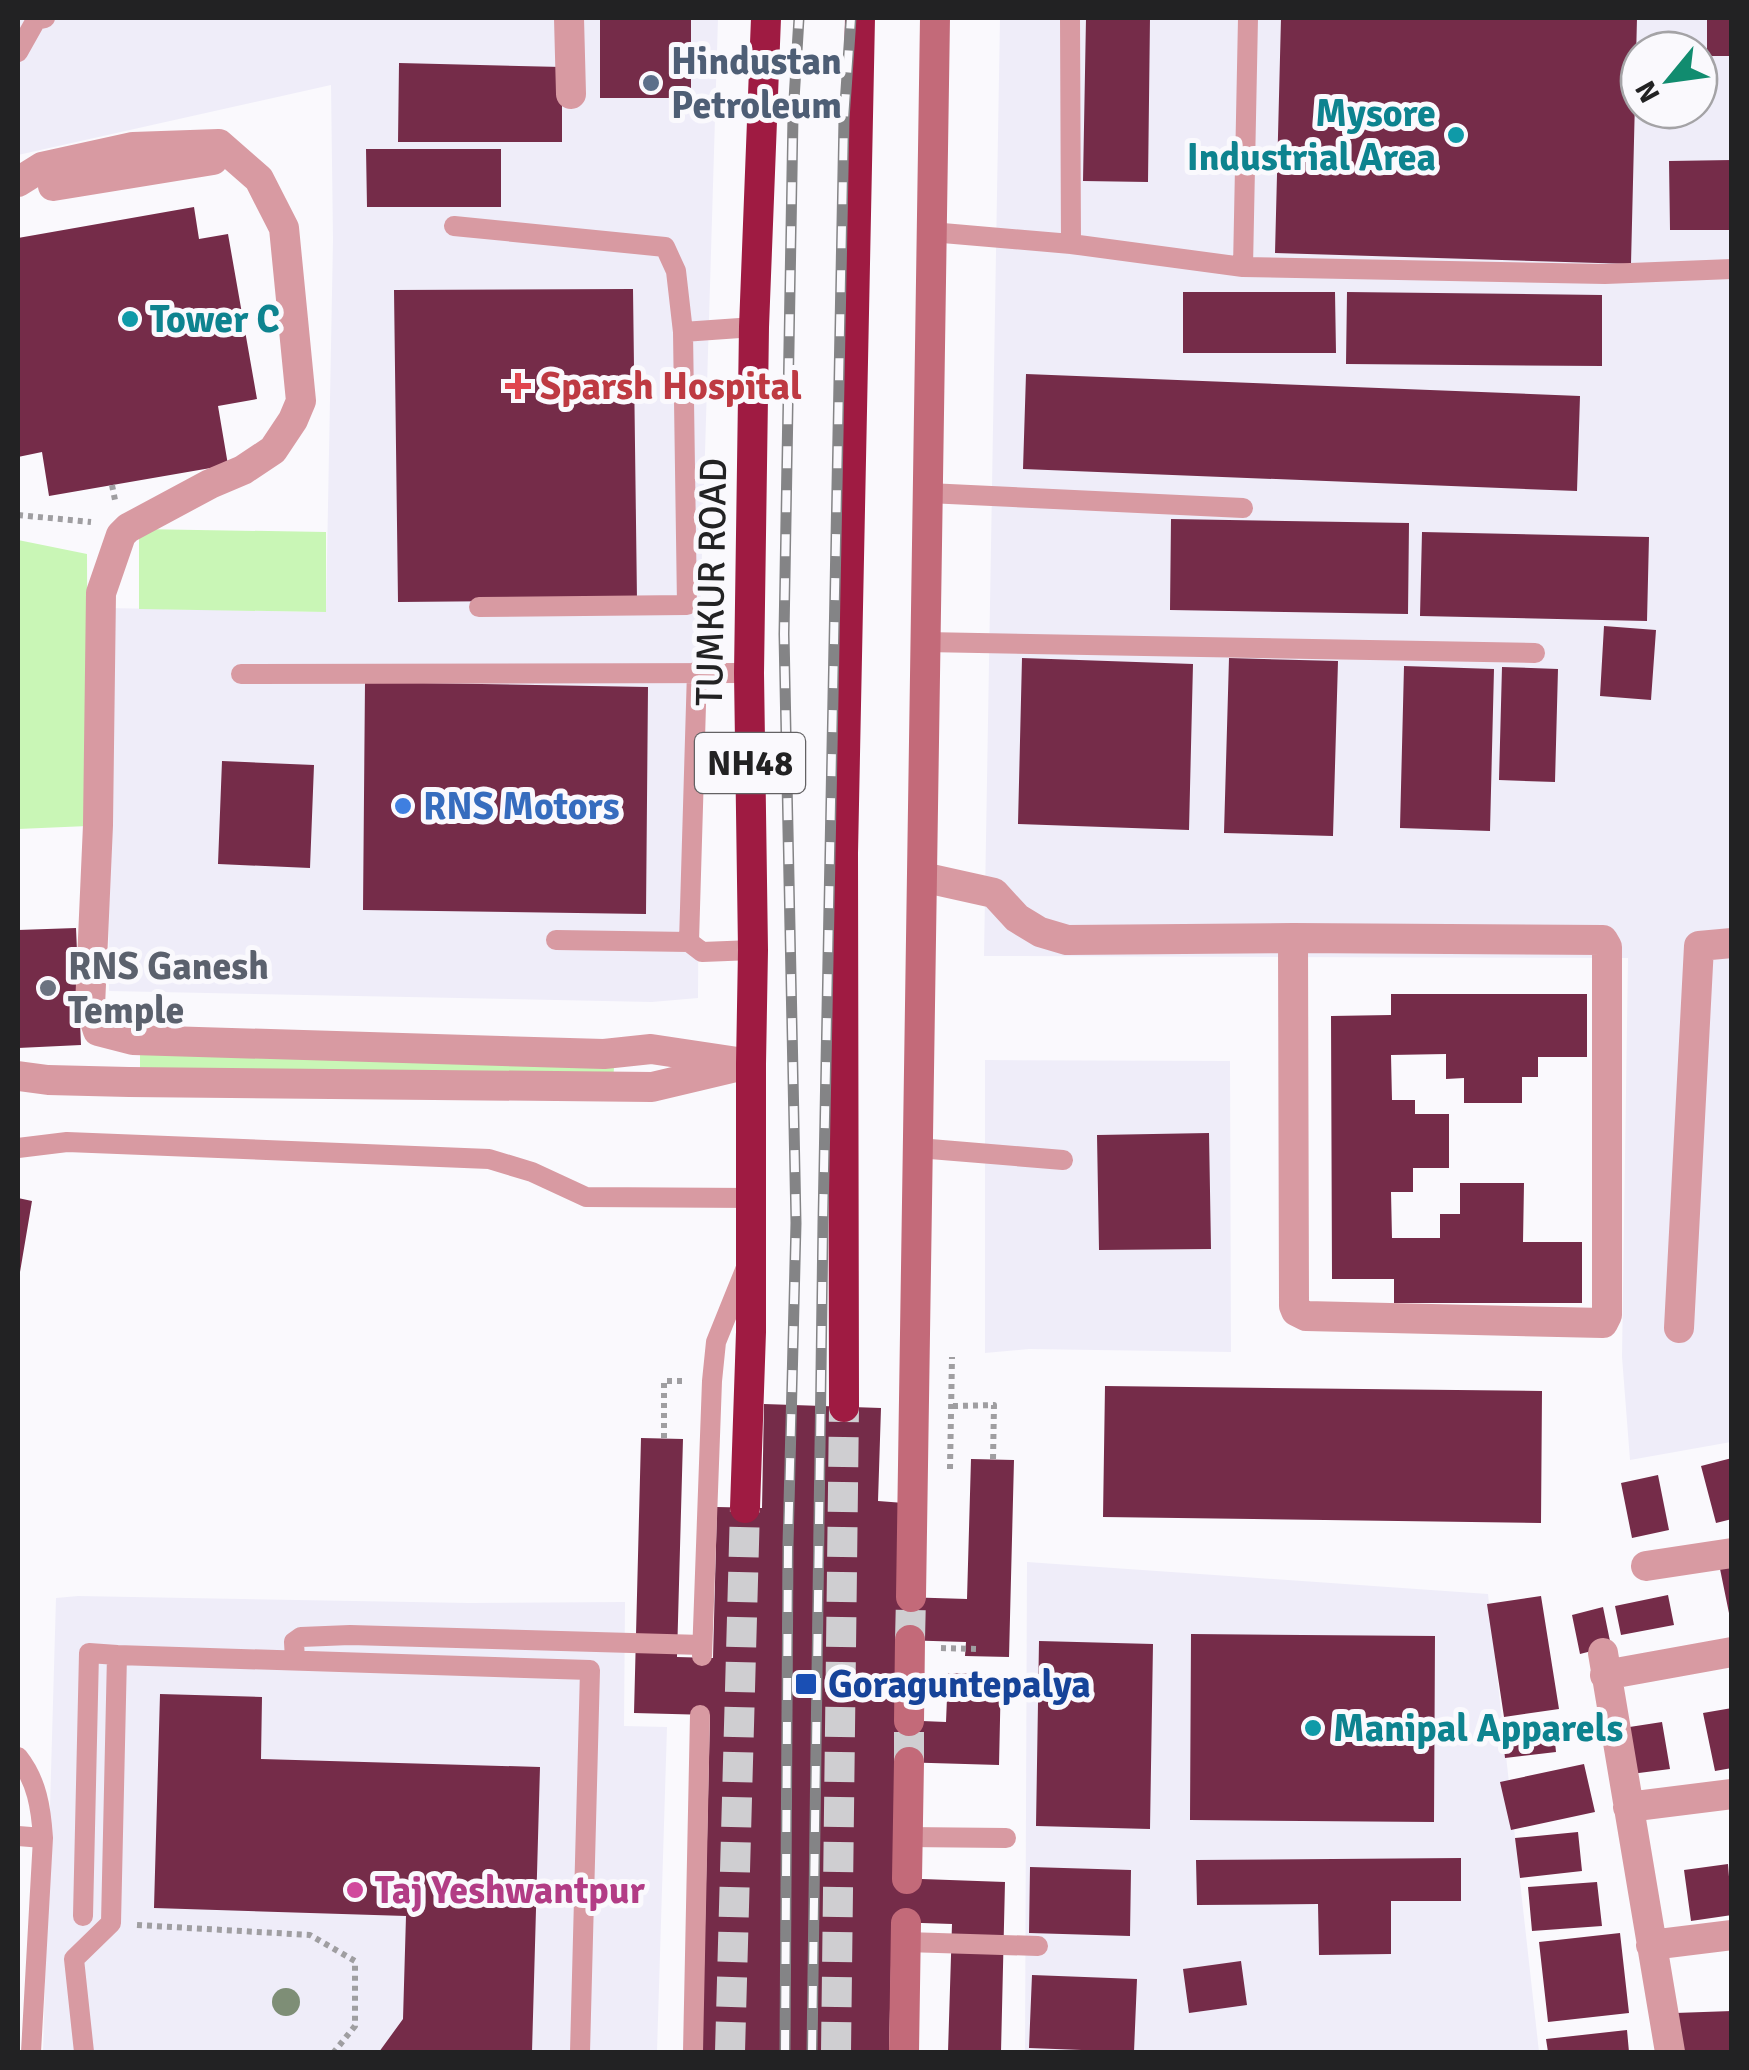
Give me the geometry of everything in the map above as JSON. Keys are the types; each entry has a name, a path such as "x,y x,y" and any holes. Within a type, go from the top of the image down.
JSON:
{"highway":[{"name":"TUMKUR ROAD","path":"745,1508 754,950 749,673 754,327 766,18"},
{"name":"NH48","path":"844,1407 843,852 860,18"}],"main road":[{"path":"911,1597 935,18"},
{"path":"909,1721 910,1640"},
{"path":"907,1878 909,1762"},
{"path":"904,2052 906,1932"}],"street":[{"path":"569,18 571,94"},
{"path":"18,182 42,166 132,147 218,144 259,178 284,228 301,400 273,450 243,470 128,528 101,593 98,824 90,1006 98,1031 133,1040 604,1054 651,1049 751,1064"},
{"path":"53,186 233,157"},
{"path":"922,877 994,893 1017,918 1040,932 1067,940 1293,938 1603,940 1607,947 1607,1316 1603,1323 1306,1316 1296,1312 1293,938"},
{"path":"1679,1328 1699,946 1732,942"},
{"path":"129,1082 133,1040"},
{"path":"18,1076 129,1082 652,1087 751,1064"},
{"path":"1646,1566 1732,1553"},
{"path":"1670,2052 1604,1664 1732,1652"},
{"path":"1628,1807 1732,1794"},
{"path":"1652,1945 1732,1935"}],"lane":[{"path":"18,52 36,20 45,18"},
{"path":"1070,18 1070,244"},
{"path":"1243,267 1248,18"},
{"path":"454,226 665,247 676,272 682,332 687,604 480,607"},
{"path":"931,232 1070,244 1243,267 1605,274 1732,269"},
{"path":"682,332 754,327"},
{"path":"928,492 1243,508"},
{"path":"925,642 1535,653"},
{"path":"688,942 696,672"},
{"path":"241,674 749,673"},
{"path":"556,940 688,942 702,952 754,950"},
{"path":"18,1148 67,1142 489,1159 532,1172 586,1198 750,1198"},
{"path":"918,1148 1063,1160"},
{"path":"295,1660 294,1642 301,1638 350,1635 702,1651 716,1342 750,1256"},
{"path":"83,1916 90,1653 590,1670 580,2052"},
{"path":"84,2052 74,1959 111,1923 118,1655"},
{"path":"693,2052 700,1716"},
{"path":"18,1757 36,1788 43,1838 31,2052"},
{"path":"18,1836 43,1838"},
{"path":"907,1837 1006,1838"},
{"path":"906,1932 1038,1946"}],"path":[{"path":"112,485 114,494"},
{"path":"18,516 94,522 122,536"},
{"path":"664,1380 664,1438"},
{"path":"953,1406 994,1405 993,1459"},
{"path":"111,1923 310,1936 355,1961 355,2026 334,2052"}],"shaded area":[{"path":"18,18 718,18 700,620 698,998 652,1002 109,991 106,608 326,612 333,240 331,85 18,155"},
{"path":"1000,18 1731,18 1731,1442 1630,1460 1622,1357 1628,958 984,956"},
{"path":"985,1060 1230,1061 1231,1352 1029,1349 985,1353"},
{"path":"1027,1562 1488,1594 1539,2052 1025,2052"},
{"name":"Taj Yeshwantpur","path":"56,1598 625,1602 624,1726 667,1727 657,2052 43,2052"}],"green space":[{"path":"139,529 326,532 326,612 139,609"},
{"path":"18,540 87,554 88,826 18,829"},
{"path":"140,1053 614,1067 613,1084 140,1070"}],"building":[{"path":"600,18 691,18 691,98 600,98"},
{"path":"1086,18 1150,18 1148,182 1083,181"},
{"name":"Mysore Industrial Area","path":"1281,18 1637,18 1637,30 1619,30 1619,130 1634,130 1631,264 1275,253"},
{"path":"1707,18 1732,18 1732,56 1719,56 1719,30 1707,30"},
{"path":"399,63 562,67 562,142 398,142"},
{"path":"366,149 501,149 501,207 367,207"},
{"path":"1732,160 1732,230 1670,230 1669,161"},
{"name":"Tower C","path":"194,207 199,239 228,234 257,399 218,406 228,465 49,496 42,452 18,457 18,238"},
{"path":"633,289 637,600 398,602 394,290"},
{"path":"1183,292 1335,292 1336,353 1183,353"},
{"path":"1347,292 1602,295 1602,366 1346,364"},
{"path":"1026,374 1580,396 1577,491 1023,469"},
{"path":"1171,519 1409,523 1408,614 1170,610"},
{"path":"1422,532 1649,537 1647,621 1420,616"},
{"path":"1604,626 1656,630 1651,700 1600,696"},
{"path":"1022,658 1193,664 1189,830 1018,824"},
{"path":"1229,658 1338,661 1333,836 1224,833"},
{"path":"1404,666 1494,669 1490,831 1400,828"},
{"path":"1502,667 1558,669 1555,782 1499,780"},
{"path":"365,682 648,687 646,914 363,910"},
{"path":"222,761 314,765 310,868 218,864"},
{"name":"RNS Ganesh Temple","path":"76,928 81,1045 18,1048 18,930"},
{"path":"1391,994 1587,994 1587,1057 1538,1057 1538,1077 1522,1077 1522,1103 1464,1103 1464,1078 1446,1079 1446,1054 1391,1055 1392,1100 1415,1100 1415,1114 1449,1114 1449,1168 1413,1168 1413,1192 1391,1192 1392,1238 1440,1238 1440,1214 1460,1214 1460,1183 1524,1183 1523,1242 1582,1242 1582,1303 1394,1303 1394,1279 1332,1279 1331,1016 1391,1015"},
{"path":"1209,1133 1211,1249 1099,1250 1097,1135"},
{"path":"18,1198 32,1201 20,1272 18,1272"},
{"path":"1105,1386 1542,1391 1541,1523 1103,1517"},
{"path":"764,1404 881,1408 878,1501 904,1503 902,1597 967,1599 971,1459 1014,1460 1009,1657 965,1656 966,1642 900,1640 898,1720 946,1722 948,1673 1001,1675 999,1765 897,1762 894,1878 1005,1882 1001,2052 948,2052 952,1924 892,1922 889,2052 702,2052 710,1715 634,1713 641,1438 683,1439 677,1657 713,1658 717,1507 762,1508"},
{"path":"1732,1458 1732,1519 1716,1523 1701,1466"},
{"path":"1658,1475 1669,1530 1632,1538 1621,1483"},
{"path":"1732,1562 1732,1618 1730,1618 1719,1564"},
{"path":"1668,1595 1674,1625 1621,1635 1615,1606"},
{"path":"1541,1596 1559,1709 1504,1717 1487,1604"},
{"path":"1603,1607 1611,1646 1580,1654 1572,1615"},
{"name":"Manipal Apparels","path":"1191,1634 1435,1636 1434,1822 1190,1820"},
{"path":"1039,1641 1153,1644 1150,1829 1036,1826"},
{"path":"160,1694 262,1697 261,1759 540,1767 532,2052 379,2052 403,2019 406,1916 154,1908"},
{"path":"1732,1708 1732,1768 1715,1771 1703,1713"},
{"path":"1662,1722 1670,1769 1631,1774 1623,1728"},
{"path":"1553,1723 1556,1752 1505,1758 1502,1729"},
{"path":"1584,1764 1595,1812 1511,1830 1500,1782"},
{"path":"1578,1832 1582,1871 1520,1878 1515,1838"},
{"path":"1461,1858 1461,1901 1391,1901 1391,1954 1319,1955 1318,1904 1197,1905 1196,1860"},
{"path":"1728,1864 1732,1915 1691,1921 1684,1870"},
{"path":"1030,1867 1131,1870 1130,1936 1029,1933"},
{"path":"1597,1882 1602,1926 1532,1931 1528,1887"},
{"path":"1620,1933 1629,2013 1548,2022 1539,1942"},
{"path":"1241,1961 1247,2005 1189,2013 1183,1969"},
{"path":"1032,1975 1137,1979 1134,2052 1029,2048"},
{"path":"1732,2011 1732,2052 1677,2052 1675,2013"},
{"path":"1627,2030 1629,2052 1548,2052 1546,2039"}],"tunnel":[{"path":"836,2052 844,1407"},
{"path":"730,2052 745,1508"},
{"path":"910,1640 911,1597"},
{"path":"909,1721 909,1762"}],"railway":[{"path":"785,2052 788,1545 796,1223 784,634 793,116 799,18"},
{"path":"812,2052 844,119 851,18"}],"place":[{"name":"Hindustan Petroleum","path":"651,83"},
{"name":"Mysore Industrial Area","path":"1456,135"},
{"name":"Tower C","path":"130,319"},
{"name":"Sparsh Hospital","path":"518,386"},
{"name":"RNS Motors","path":"403,806"},
{"name":"RNS Ganesh Temple","path":"48,988"},
{"name":"Goraguntepalya","path":"806,1684"},
{"name":"Manipal Apparels","path":"1313,1728"},
{"name":"Taj Yeshwantpur","path":"355,1890"}]}
